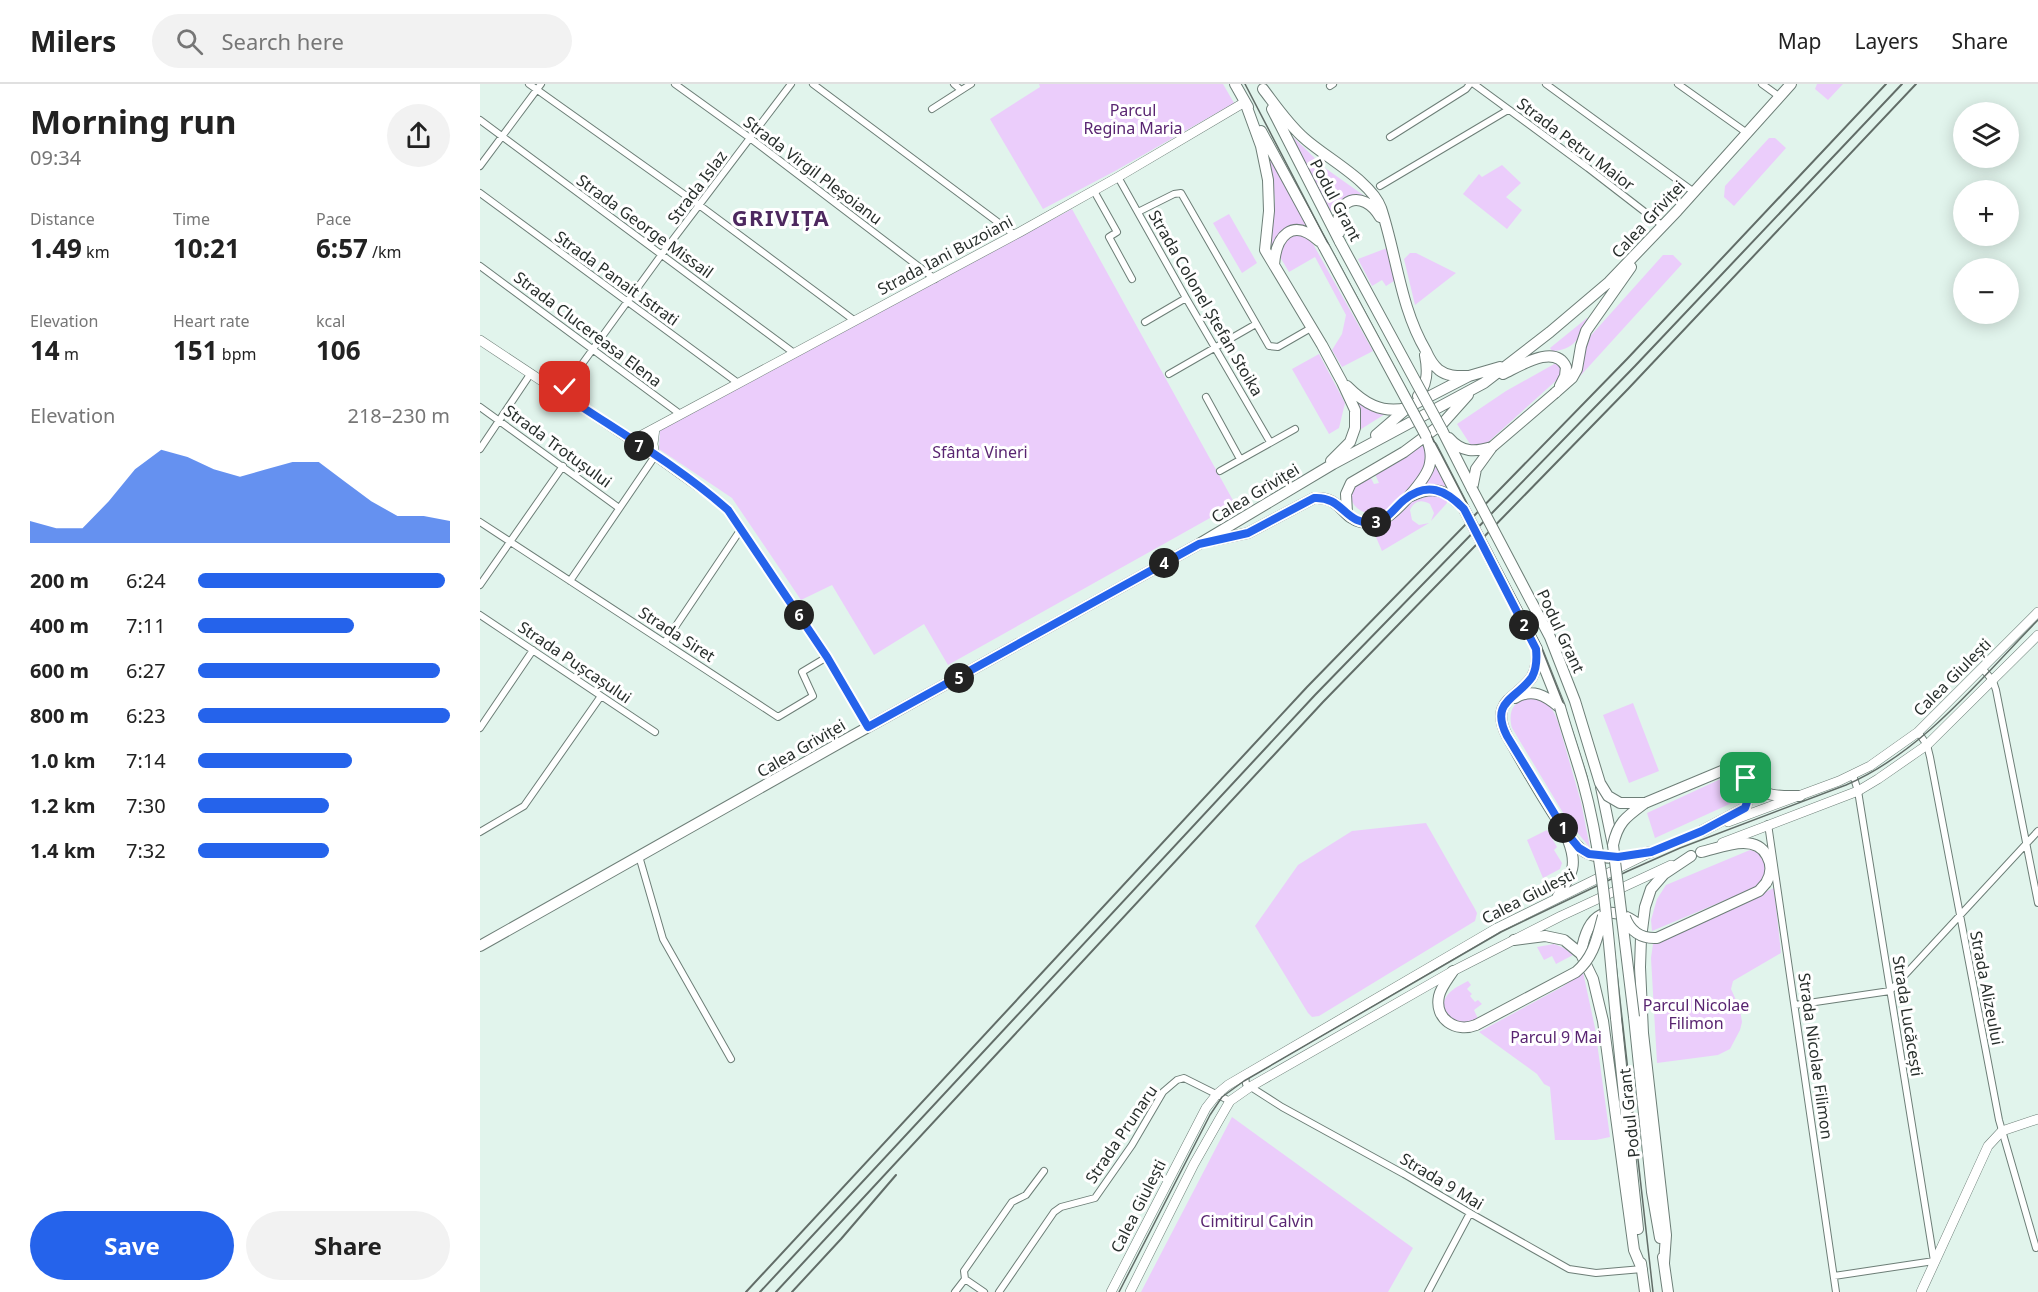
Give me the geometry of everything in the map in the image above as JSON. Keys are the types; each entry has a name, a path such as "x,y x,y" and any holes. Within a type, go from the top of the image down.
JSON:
{"main road":[{"path":"1235,84 1245,102 1266,163 1270,197 1265,250 1342,382 1355,410 1356,421 1350,442 1317,473"},
{"name":"Calea Griviței","path":"480,946 868,727 1199,544 1359,449 1479,386 1609,282 1663,226 1791,84"},
{"path":"1264,86 1291,125 1304,139 1371,192 1380,208 1405,303 1424,348 1440,371 1454,376 1469,376"},
{"name":"Podul Grant","path":"1264,86 1285,135 1340,242 1442,430 1554,647 1578,710 1600,783 1612,845 1634,1017 1652,1192 1664,1263"},
{"name":"Strada Iani Buzoiani","path":"631,441 1015,235 1245,102"},
{"name":"Podul Grant","path":"1245,102 1426,436 1536,649 1560,707 1583,782 1605,907 1642,1269"},
{"path":"1340,242 1337,216 1344,205 1350,201 1357,200 1370,204 1385,225"},
{"path":"1274,266 1278,242 1289,232 1301,231 1309,234 1324,247"},
{"path":"1472,489 1476,469 1492,447 1572,378 1577,369 1586,331 1646,244"},
{"path":"480,340 655,456 728,510 827,657 868,727"},
{"path":"1359,449 1407,408 1422,392 1426,380 1427,364 1424,348"},
{"path":"1348,514 1346,494 1351,483 1404,452 1443,423 1479,386 1534,360 1554,356 1563,361 1567,370 1556,393"},
{"path":"1342,382 1373,407 1391,411 1407,408 1469,376 1506,366"},
{"path":"655,456 653,444 656,428"},
{"path":"1442,430 1455,445 1466,450 1492,447"},
{"path":"1199,544 1248,533 1314,498 1334,501 1359,522 1380,521 1405,499 1429,469 1431,455 1426,436"},
{"path":"1405,499 1418,492 1433,489 1448,494 1464,509"},
{"name":"Calea Giulești","path":"1111,1292 1206,1108 1228,1085 1425,969 1558,896 1651,852 1702,831 1853,776 1918,732 2038,612"},
{"name":"Calea Giulești","path":"1130,1292 1194,1164 1230,1101 1250,1087 1453,971 1561,916 1696,854 1768,824 1858,791 1927,745 2038,635"},
{"path":"1536,649 1537,661 1533,676 1506,702 1501,715 1504,730 1565,831 1579,848 1589,854 1618,857 1651,852"},
{"path":"1506,702 1532,692 1548,698 1560,707"},
{"path":"1612,845 1622,821 1645,803 1724,770 1737,772 1757,788 1770,794 1800,796"},
{"path":"1702,831 1745,808 1750,793 1746,778"},
{"path":"1600,783 1608,796 1620,803 1627,805 1645,803"},
{"path":"1558,896 1574,866 1574,857 1565,831"},
{"path":"1620,901 1626,921 1632,929 1643,936 1657,938 1759,891 1766,884 1770,873 1770,862 1766,853 1758,845 1745,842 1696,854 1664,874 1652,889 1645,907 1642,927 1640,967 1641,1013 1666,1235 1664,1263 1668,1292"},
{"path":"1453,971 1439,996 1441,1014 1457,1028 1476,1025 1571,976 1582,968 1594,950 1605,907"},
{"path":"1581,954 1589,926 1604,915 1615,912 1625,915 1642,927"},
{"path":"1514,940 1537,936 1556,937 1571,944 1581,954 1593,979 1601,1010 1634,1250 1642,1269 1645,1292"},
{"path":"1921,1292 1988,1146 2002,1131 2038,1119"}],"street":[{"path":"529,84 539,87 855,321"},
{"name":"Strada Virgil Pleșoianu","path":"675,84 750,138 934,279"},
{"name":"Strada Islaz","path":"561,393 662,254 791,84"},
{"path":"813,84 1015,235"},
{"path":"954,84 961,90"},
{"path":"932,109 971,84"},
{"path":"1390,137 1472,84"},
{"name":"Strada Petru Maior","path":"1472,84 1663,226"},
{"path":"1546,84 1694,192"},
{"path":"1678,84 1747,133"},
{"path":"1762,84 1780,97"},
{"path":"480,166 539,87"},
{"path":"1380,186 1508,110"},
{"name":"Strada George Missail","path":"480,120 794,353"},
{"name":"Strada Colonel Ștefan Stoika","path":"1118,177 1270,442"},
{"path":"1094,191 1117,232 1109,237 1131,279"},
{"name":"Strada Panait Istrati","path":"480,193 738,383"},
{"path":"1138,212 1174,194 1181,193 1269,346 1273,348 1311,328"},
{"name":"Strada Clucereasa Elena","path":"480,266 680,414"},
{"path":"1145,322 1186,298"},
{"path":"1169,374 1256,324"},
{"path":"480,449 531,373"},
{"path":"1206,397 1240,459"},
{"name":"Strada Trotușului","path":"480,407 620,508"},
{"path":"1220,471 1295,429"},
{"path":"570,581 655,456"},
{"path":"480,585 563,466"},
{"name":"Strada Siret","path":"480,522 778,717 813,696 802,672 827,657"},
{"path":"665,642 741,529"},
{"name":"Strada Pușcașului","path":"480,615 655,732"},
{"path":"480,728 533,650"},
{"path":"1982,668 1993,681 2038,903"},
{"path":"480,832 524,806 601,696"},
{"name":"Strada Alizeului","path":"1918,732 1927,745 2002,1131 2036,1248"},
{"name":"Strada Lucăcești","path":"1853,776 1858,791 1934,1261"},
{"name":"Strada Nicolae Filimon","path":"1768,824 1836,1292"},
{"path":"1795,1005 1890,991 1960,918 2038,831"},
{"path":"639,856 663,939 731,1059"},
{"path":"1245,1075 1244,1081 1250,1087"},
{"name":"Strada Prunaru","path":"999,1292 1054,1212 1062,1207 1095,1198 1132,1145 1163,1092 1180,1077 1230,1101"},
{"name":"Strada 9 Mai","path":"1250,1087 1569,1269 1596,1273 1642,1269"},
{"path":"955,1292 965,1279 964,1271 1012,1202 1026,1195 1044,1171"},
{"path":"1428,1292 1470,1214"},
{"path":"1834,1276 1934,1261"},
{"path":"965,1279 984,1292"}],"green space":[{"name":"Parcul Regina Maria","path":"1039,84 1223,84 1234,103 1043,209 990,119 1040,87"},
{"path":"1817,84 1843,84 1828,100 1815,89"},
{"path":"1290,134 1325,168 1366,197 1339,205 1334,211 1329,211"},
{"path":"1769,138 1775,138 1786,148 1734,206 1724,197 1725,186"},
{"path":"1268,155 1307,226 1279,234 1270,248 1275,199"},
{"path":"1502,165 1521,183 1506,197 1522,210 1507,229 1463,194 1479,174 1482,177"},
{"name":"Sfânta Vineri","path":"1072,209 1235,504 948,665 924,624 874,655 832,585 801,600 732,498 659,449 660,430"},
{"path":"1229,214 1257,263 1242,273 1213,223"},
{"path":"1295,234 1306,237 1313,244 1373,351 1342,367 1332,350 1342,334 1346,315 1315,257 1289,272 1280,257 1281,244"},
{"path":"1387,248 1394,281 1386,286 1382,280 1372,286 1358,259"},
{"path":"1410,253 1416,253 1456,273 1415,305 1404,259"},
{"path":"1663,255 1673,255 1682,264 1572,385 1586,341"},
{"path":"1587,318 1589,320 1571,346 1552,351 1550,348"},
{"path":"1319,354 1345,403 1339,428 1329,434 1292,369"},
{"path":"1556,363 1562,370 1559,378 1487,443 1472,447 1457,424 1506,391"},
{"path":"1357,401 1385,414 1358,431"},
{"path":"1424,444 1445,483 1447,503 1431,521 1434,513 1430,504 1416,503 1410,510 1412,520 1419,525 1429,523 1382,551 1372,528 1371,514 1356,507 1351,493 1360,480 1370,476 1374,484 1379,483 1375,474"},
{"path":"1534,697 1549,706 1558,722 1581,802 1590,848 1568,821 1512,728 1511,715 1514,706 1522,700"},
{"path":"1633,703 1659,771 1629,783 1603,715"},
{"path":"1725,777 1740,782 1745,789 1745,797 1655,838 1647,813"},
{"path":"1426,823 1477,913 1475,921 1319,1016 1312,1017 1255,926 1298,865 1352,831"},
{"path":"1547,830 1557,847 1554,850 1562,863 1560,869 1543,878 1527,840"},
{"path":"1750,850 1757,852 1766,861 1764,880 1754,888 1652,931 1651,920 1657,899 1666,885"},
{"name":"Parcul Nicolae Filimon","path":"1774,888 1781,953 1733,981 1731,989 1740,1009 1742,1022 1730,1049 1718,1055 1657,1063 1651,958 1653,944"},
{"path":"1554,944 1573,955 1556,964 1552,956 1544,960 1537,947"},
{"name":"Parcul 9 Mai","path":"1583,972 1595,1028 1610,1137 1596,1140 1555,1140 1550,1087 1544,1084 1537,1074 1479,1032 1562,987"},
{"path":"1468,981 1471,985 1467,989 1472,994 1470,996 1475,1002 1478,1000 1482,1004 1474,1010 1479,1021 1468,1024 1450,1019 1443,1007 1448,994"},
{"name":"Cimitirul Calvin","path":"1232,1117 1413,1248 1388,1292 1141,1292"}],"tram line":[{"path":"1245,84 1540,644 1564,705 1587,777 1599,836 1653,1292"},
{"path":"1119,1292 1210,1115 1222,1097 1244,1081 1501,932 1680,848 1846,785 1874,771 1926,734 1950,712 2038,620"}],"railway":[{"path":"746,1292 1307,687 1627,359 1886,84"},
{"path":"760,1292 1315,695 1635,366 1902,84"},
{"path":"776,1292 1323,702 1628,389 1916,84"},
{"path":"792,1292 896,1175"}],"district":[{"name":"GRIVIȚA","path":"781,218"}],"route":[{"path":"565,387 561,393 655,456 728,510 827,657 868,727 1199,544 1248,533 1314,498 1334,501 1359,522 1380,521 1405,499 1418,492 1433,489 1441,490 1453,497 1464,509 1536,649 1537,661 1533,676 1512,694 1502,710 1504,730 1565,831 1579,848 1589,854 1623,857 1651,852 1702,831 1745,808 1750,798 1746,778"}]}
